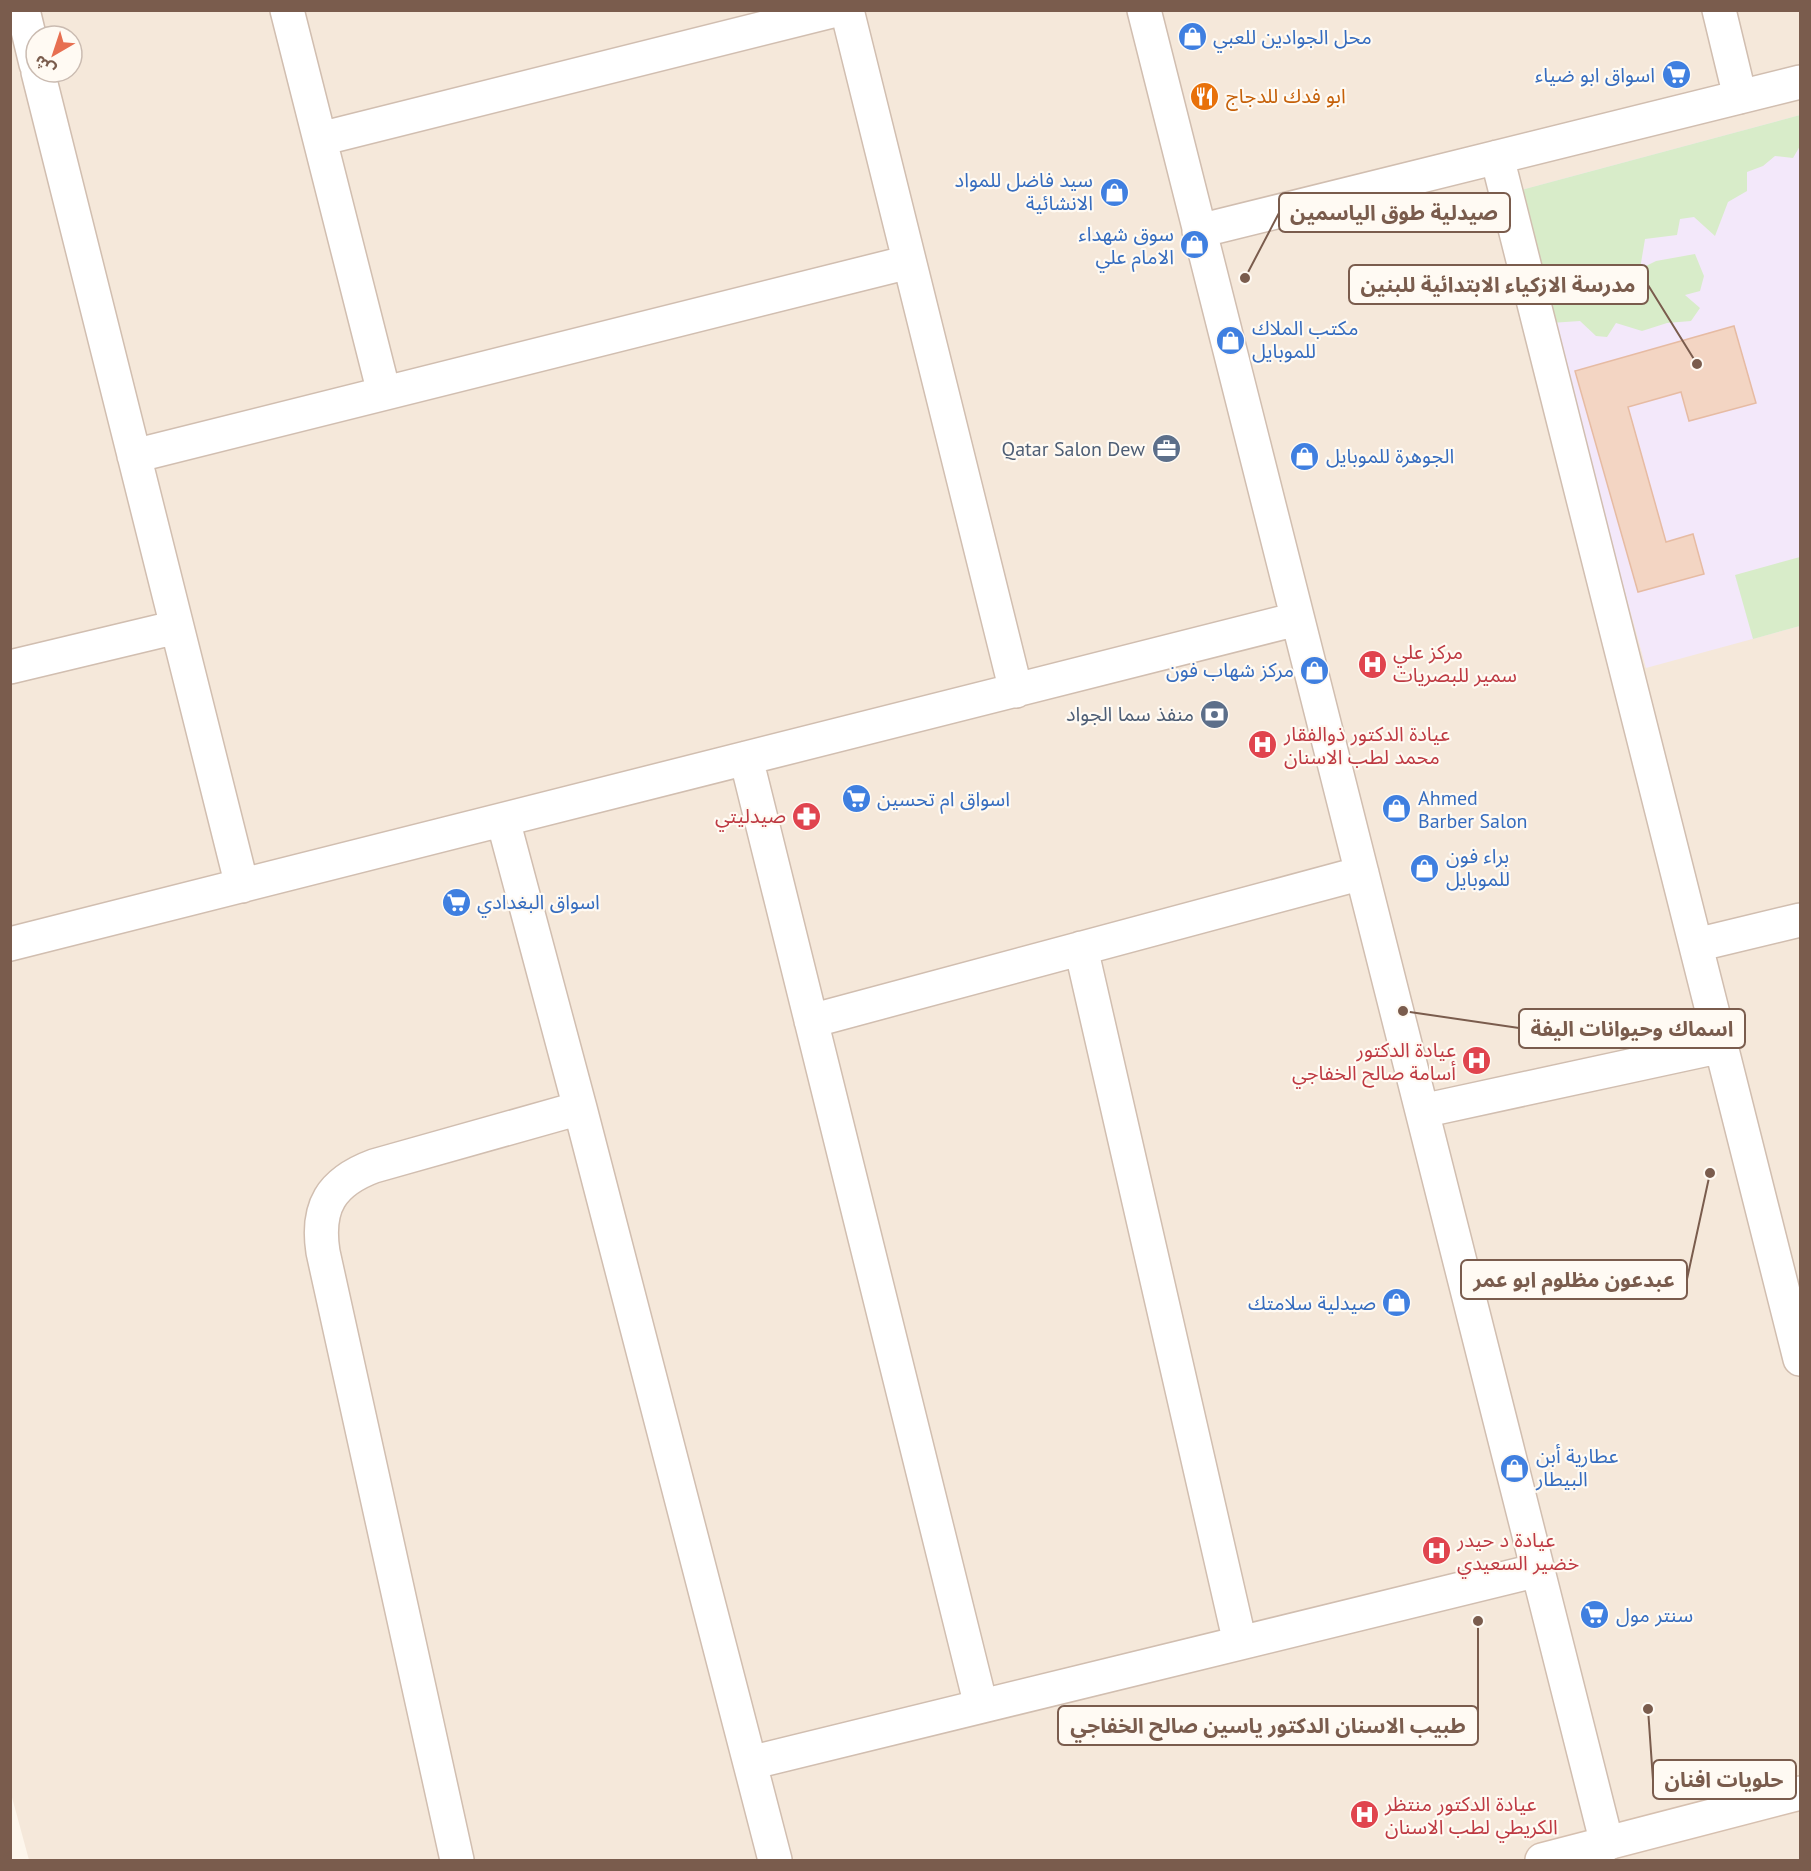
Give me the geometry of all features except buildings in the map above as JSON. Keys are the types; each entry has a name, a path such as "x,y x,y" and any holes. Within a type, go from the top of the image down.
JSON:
{"street":[{"path":"286,10 384,393"},
{"path":"320,139 836,10"},
{"path":"847,10 1016,691"},
{"path":"1144,10 1607,1844"},
{"path":"1719,10 1740,97"},
{"path":"1199,231 1800,82"},
{"path":"41,84 242,886"},
{"path":"1497,157 1800,1359"},
{"path":"134,456 909,262"},
{"path":"10,944 1298,619"},
{"path":"10,667 177,627"},
{"path":"746,758 981,1706"},
{"path":"503,820 775,1860"},
{"path":"812,1021 1362,873"},
{"path":"1696,945 1800,920"},
{"path":"1081,948 1240,1643"},
{"path":"1422,1111 1722,1046"},
{"path":"457,1860 323,1252 320,1233 322,1215 330,1198 341,1183 356,1173 580,1108"},
{"path":"750,1763 1538,1570"},
{"path":"1542,1860 1800,1793"}],"shaded area":[{"path":"10,11 1800,11 1800,1860 29,1860 10,1790"},
{"path":"1800,115 1800,626 1646,668 1514,192"}],"green space":[{"path":"1800,115 1800,146 1793,158 1775,156 1763,166 1747,172 1747,191 1728,202 1715,236 1694,217 1680,219 1677,235 1645,239 1640,269 1656,261 1695,254 1704,276 1700,291 1685,295 1700,308 1691,321 1667,323 1642,331 1616,323 1607,337 1596,336 1580,321 1550,323 1514,192"},
{"path":"1800,557 1800,626 1753,639 1735,575"}],"place":[{"name":"محل الجوادين للعبي","path":"1192,37"},
{"name":"اسواق ابو ضياء","path":"1676,75"},
{"name":"ابو فدك للدجاج","path":"1205,96"},
{"name":"سيد فاضل للمواد الانشائية","path":"1114,192"},
{"name":"سوق شهداء الامام علي","path":"1195,245"},
{"name":"صيدلية طوق الياسمين","path":"1245,278"},
{"name":"مكتب الملاك للموبايل","path":"1231,340"},
{"name":"مدرسة الازكياء الابتدائية للبنين","path":"1697,364"},
{"name":"Qatar Salon Dew","path":"1166,449"},
{"name":"الجوهرة للموبايل","path":"1305,456"},
{"name":"مركز علي سمير للبصريات","path":"1372,664"},
{"name":"مركز شهاب فون","path":"1315,670"},
{"name":"منفذ سما الجواد","path":"1215,714"},
{"name":"عيادة الدكتور ذوالفقار محمد لطب الاسنان","path":"1263,745"},
{"name":"اسواق ام تحسين","path":"856,799"},
{"name":"Ahmed Barber Salon","path":"1397,809"},
{"name":"صيدليتي","path":"807,816"},
{"name":"براء فون للموبايل","path":"1425,868"},
{"name":"اسواق البغدادي","path":"456,902"},
{"name":"اسماك وحيوانات اليفة","path":"1403,1011"},
{"name":"عيادة الدكتور أسامة صالح الخفاجي","path":"1477,1061"},
{"name":"عبدعون مظلوم ابو عمر","path":"1710,1173"},
{"name":"صيدلية سلامتك","path":"1397,1303"},
{"name":"عطارية أبن البيطار","path":"1515,1468"},
{"name":"عيادة د حيدر خضير السعيدي","path":"1436,1551"},
{"name":"سنتر مول","path":"1595,1615"},
{"name":"طبيب الاسنان الدكتور ياسين صالح الخفاجي","path":"1478,1621"},
{"name":"حلويات افنان","path":"1648,1709"},
{"name":"عيادة الدكتور منتظر الكريطي لطب الاسنان","path":"1364,1815"}]}
